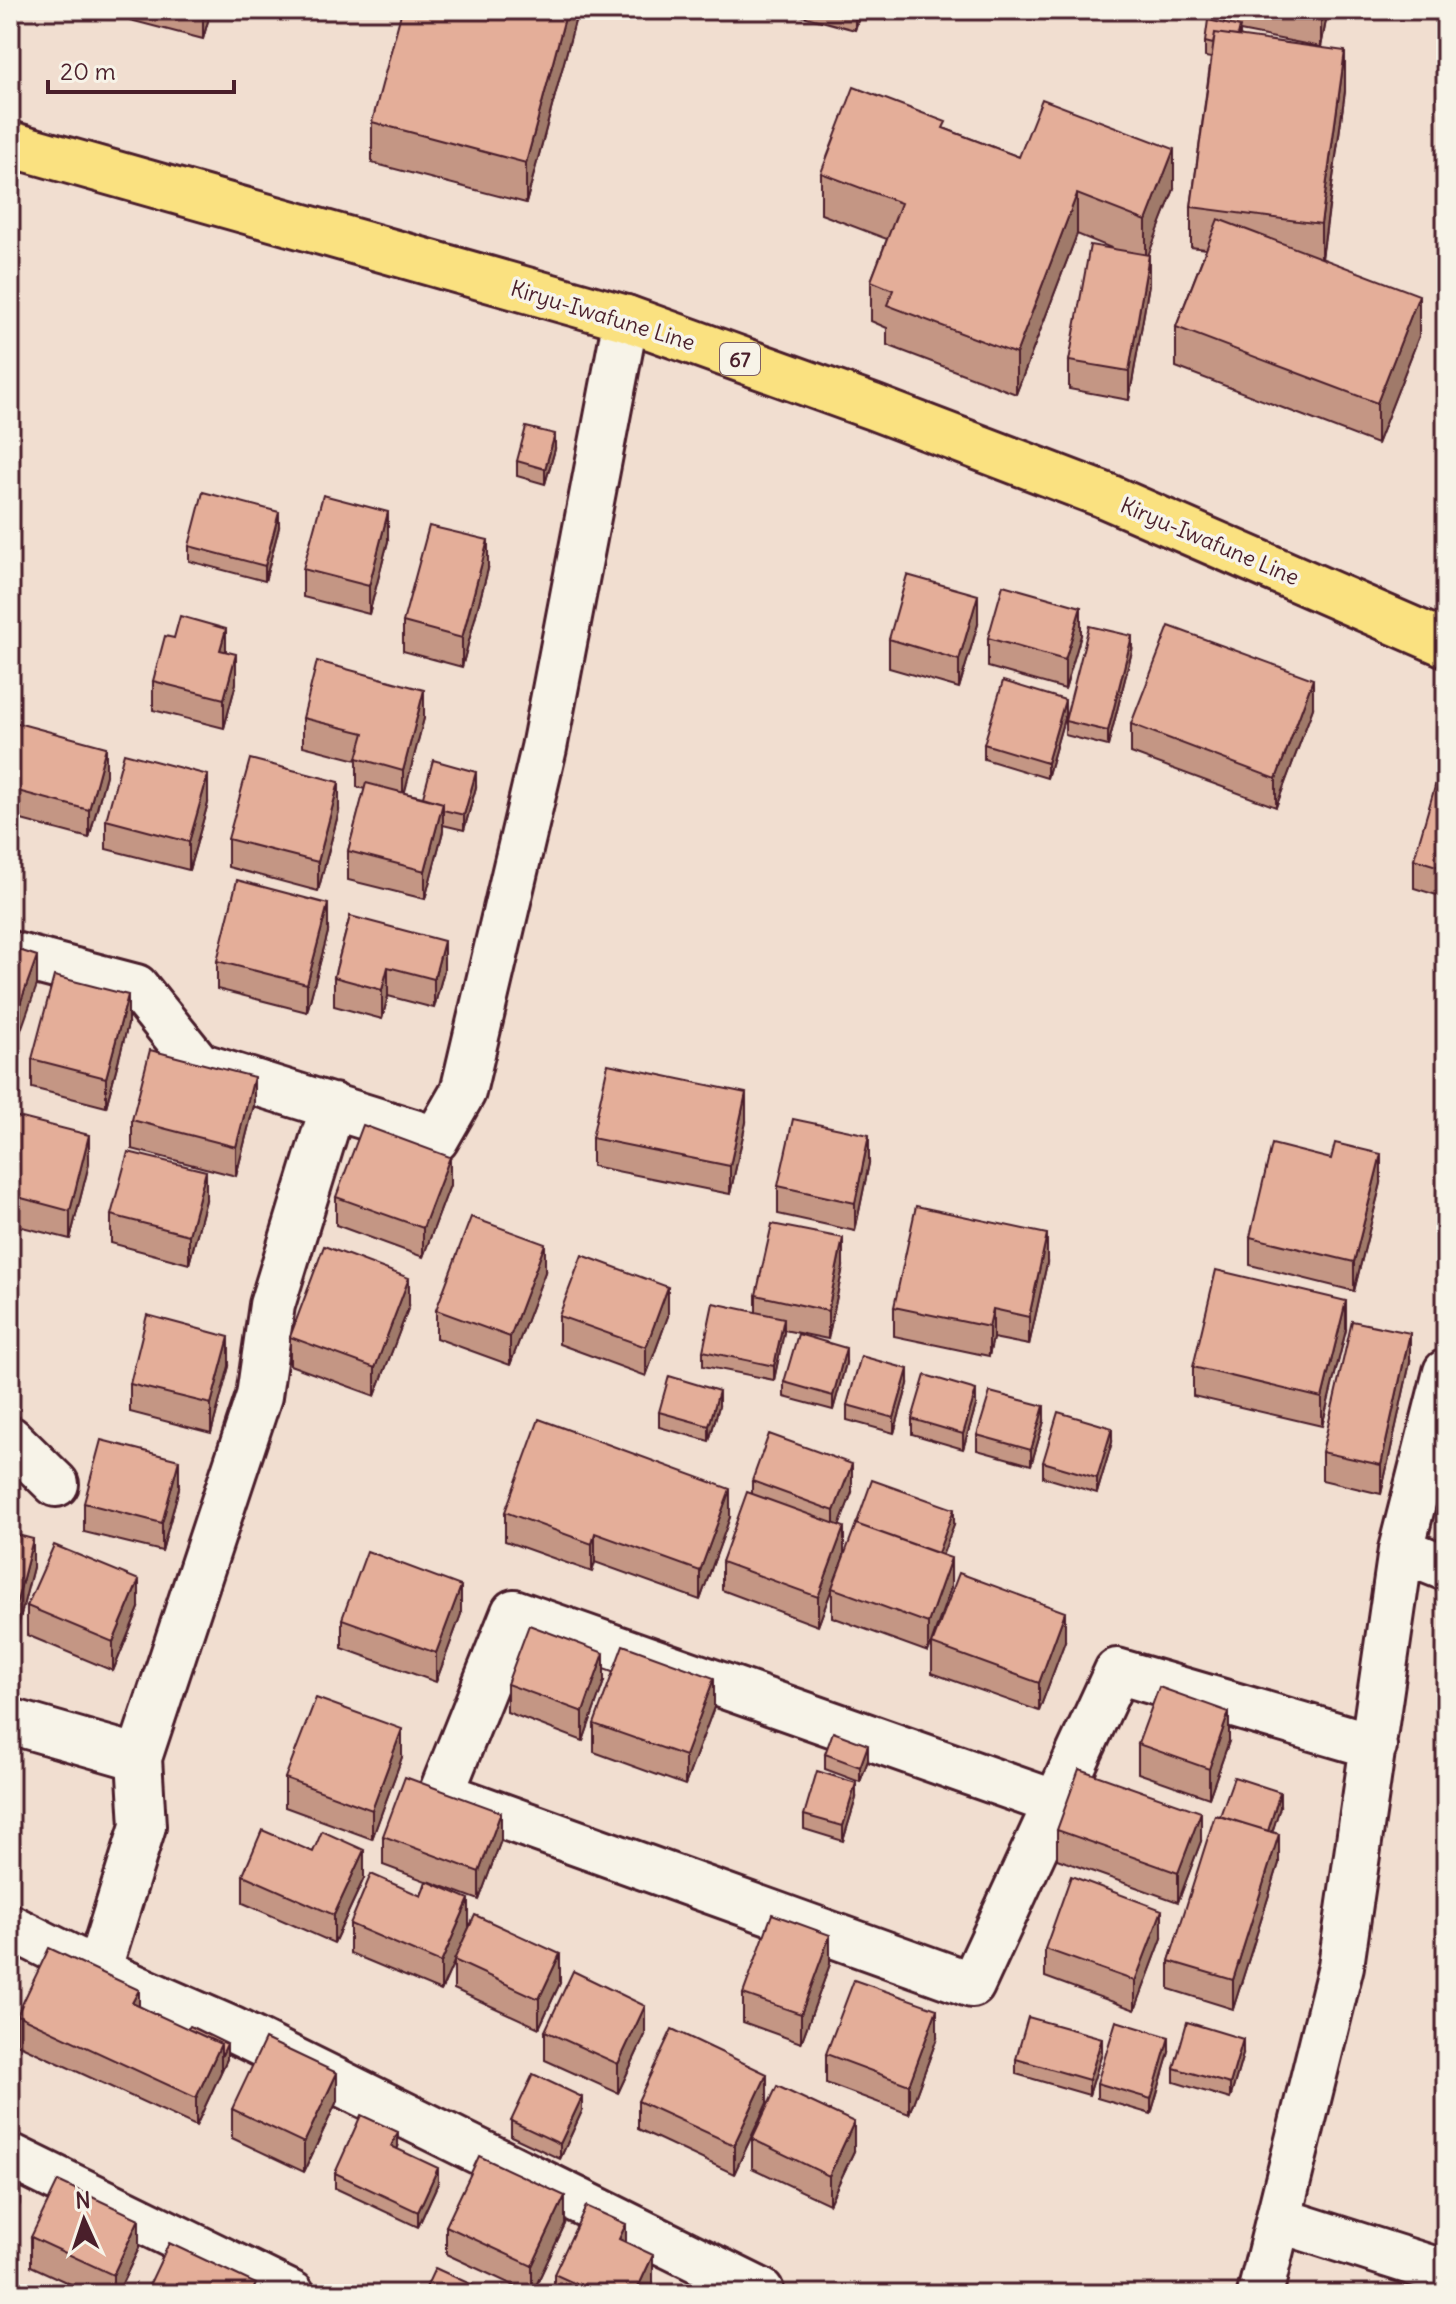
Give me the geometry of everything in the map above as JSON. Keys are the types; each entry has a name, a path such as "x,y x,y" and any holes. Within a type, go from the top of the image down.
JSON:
{"main road":[{"name":"Kiryu-Iwafune Line","path":"10,144 626,318 1104,495 1446,644"}],"street":[{"path":"10,954 136,987 199,1065 436,1139 463,1092 544,748 626,318"},
{"path":"98,1971 143,1826 139,1758 259,1396 272,1305 333,1106"},
{"path":"1260,2294 1341,1966 1401,1550 1446,1372"},
{"path":"10,1439 56,1484"},
{"path":"1401,1550 1446,1568"},
{"path":"1056,1803 514,1612 441,1794 972,1985 1117,1671 1374,1746"},
{"path":"10,1721 139,1758"},
{"path":"10,1927 98,1971 233,2030 761,2291 758,2294"},
{"path":"10,2156 292,2294"},
{"path":"1279,2220 1420,2277"}],"building":[{"path":"402,10 567,10 526,163 372,122"},
{"path":"1279,10 1322,10 1321,18"},
{"path":"1208,20 1240,27 1238,36 1215,33 1213,44 1205,42"},
{"path":"1215,33 1345,51 1321,224 1191,207"},
{"path":"854,87 946,122 943,128 1019,157 1042,99 1174,149 1146,221 1077,194 1016,354 887,305 893,290 871,281 901,203 821,173"},
{"path":"1218,219 1419,295 1377,403 1176,327"},
{"path":"1090,245 1149,255 1129,371 1069,361"},
{"path":"526,427 555,434 545,469 517,461"},
{"path":"203,492 279,512 265,566 189,546"},
{"path":"323,495 388,512 369,586 303,569"},
{"path":"429,526 488,540 462,638 403,622"},
{"path":"907,575 978,595 959,660 889,639"},
{"path":"1003,585 1081,607 1065,660 988,638"},
{"path":"180,616 226,629 220,650 236,654 224,699 153,681 165,636 174,638"},
{"path":"1089,626 1132,636 1108,731 1065,721"},
{"path":"1169,626 1313,679 1276,779 1131,724"},
{"path":"317,661 424,690 403,771 357,758 364,733 303,718"},
{"path":"1003,681 1065,700 1047,763 984,744"},
{"path":"10,721 106,747 89,810 10,789"},
{"path":"124,753 208,775 189,842 106,820"},
{"path":"250,759 339,782 318,862 228,839"},
{"path":"433,760 476,772 464,815 443,810 443,803 423,797"},
{"path":"1438,776 1446,779 1446,869 1414,859"},
{"path":"366,783 443,803 425,871 348,851"},
{"path":"237,880 328,904 307,984 217,961"},
{"path":"350,916 444,941 434,979 388,967 382,990 334,977"},
{"path":"10,947 37,956 10,1032"},
{"path":"54,976 128,995 106,1078 32,1059"},
{"path":"150,1050 254,1077 236,1147 132,1120"},
{"path":"608,1064 746,1093 730,1166 592,1138"},
{"path":"10,1115 89,1135 70,1211 10,1195"},
{"path":"793,1119 869,1135 855,1203 778,1186"},
{"path":"363,1125 450,1157 423,1228 336,1197"},
{"path":"1335,1143 1381,1154 1354,1262 1250,1237 1272,1144 1331,1159"},
{"path":"128,1152 206,1171 189,1235 111,1215"},
{"path":"916,1206 1047,1234 1029,1317 993,1309 989,1327 894,1307"},
{"path":"471,1217 545,1244 510,1337 436,1310"},
{"path":"772,1224 843,1238 828,1311 756,1295"},
{"path":"324,1246 409,1278 375,1368 290,1337"},
{"path":"582,1255 668,1287 646,1347 559,1316"},
{"path":"1216,1270 1346,1301 1322,1398 1193,1367"},
{"path":"713,1303 784,1318 774,1366 703,1351"},
{"path":"147,1315 229,1337 211,1404 130,1384"},
{"path":"1352,1321 1410,1333 1381,1465 1322,1452"},
{"path":"798,1334 846,1348 833,1396 784,1382"},
{"path":"861,1356 908,1369 894,1418 847,1405"},
{"path":"925,1375 976,1390 963,1434 912,1419"},
{"path":"669,1376 719,1391 709,1426 659,1412"},
{"path":"990,1392 1044,1406 1031,1450 977,1435"},
{"path":"1058,1412 1112,1428 1097,1478 1043,1462"},
{"path":"539,1419 730,1489 700,1571 595,1533 592,1544 505,1512"},
{"path":"769,1434 852,1464 834,1511 752,1481"},
{"path":"101,1440 179,1460 162,1523 84,1503"},
{"path":"872,1480 954,1509 938,1553 856,1524"},
{"path":"747,1492 844,1527 818,1597 722,1562"},
{"path":"856,1524 951,1558 928,1623 832,1588"},
{"path":"10,1533 33,1539 14,1613 10,1612"},
{"path":"54,1545 139,1580 113,1642 27,1606"},
{"path":"367,1551 461,1586 436,1653 342,1619"},
{"path":"959,1573 1065,1612 1039,1683 932,1644"},
{"path":"529,1625 604,1653 583,1712 507,1684"},
{"path":"623,1645 714,1678 685,1756 594,1724"},
{"path":"1159,1687 1229,1712 1209,1769 1138,1744"},
{"path":"316,1698 402,1729 372,1810 285,1778"},
{"path":"833,1732 868,1745 860,1767 825,1754"},
{"path":"1079,1769 1201,1812 1178,1873 1057,1830"},
{"path":"817,1771 856,1783 843,1826 804,1815"},
{"path":"405,1777 501,1812 479,1872 383,1836"},
{"path":"1234,1777 1280,1792 1268,1831 1220,1816"},
{"path":"1215,1815 1279,1834 1233,1980 1169,1961"},
{"path":"262,1830 313,1852 322,1831 364,1850 334,1915 243,1875"},
{"path":"371,1874 421,1896 427,1881 469,1899 441,1963 350,1924"},
{"path":"1071,1876 1162,1910 1135,1981 1045,1949"},
{"path":"772,1914 830,1935 801,2014 743,1994"},
{"path":"475,1915 560,1954 539,1999 454,1960"},
{"path":"49,1948 139,1990 132,2003 221,2044 196,2098 17,2015"},
{"path":"573,1971 645,2006 618,2064 545,2031"},
{"path":"854,1980 937,2009 909,2085 826,2054"},
{"path":"1028,2017 1102,2038 1089,2080 1016,2059"},
{"path":"1116,2021 1169,2037 1151,2099 1097,2083"},
{"path":"1187,2022 1243,2039 1230,2084 1174,2068"},
{"path":"190,2026 227,2044 221,2057 221,2044 188,2029"},
{"path":"672,2029 767,2074 734,2145 638,2101"},
{"path":"265,2039 337,2073 304,2143 232,2109"},
{"path":"533,2074 582,2097 560,2144 511,2121"},
{"path":"777,2086 854,2122 829,2176 752,2139"},
{"path":"361,2115 398,2132 391,2146 438,2168 418,2212 335,2173"},
{"path":"479,2156 565,2196 532,2266 446,2226"},
{"path":"10,2171 20,2175 10,2197"},
{"path":"58,2181 139,2219 113,2275 31,2237"},
{"path":"586,2206 626,2224 619,2239 653,2255 635,2294 598,2294 554,2274"},
{"path":"169,2243 256,2284 251,2294 145,2294"},
{"path":"435,2268 492,2294 423,2294"}]}
